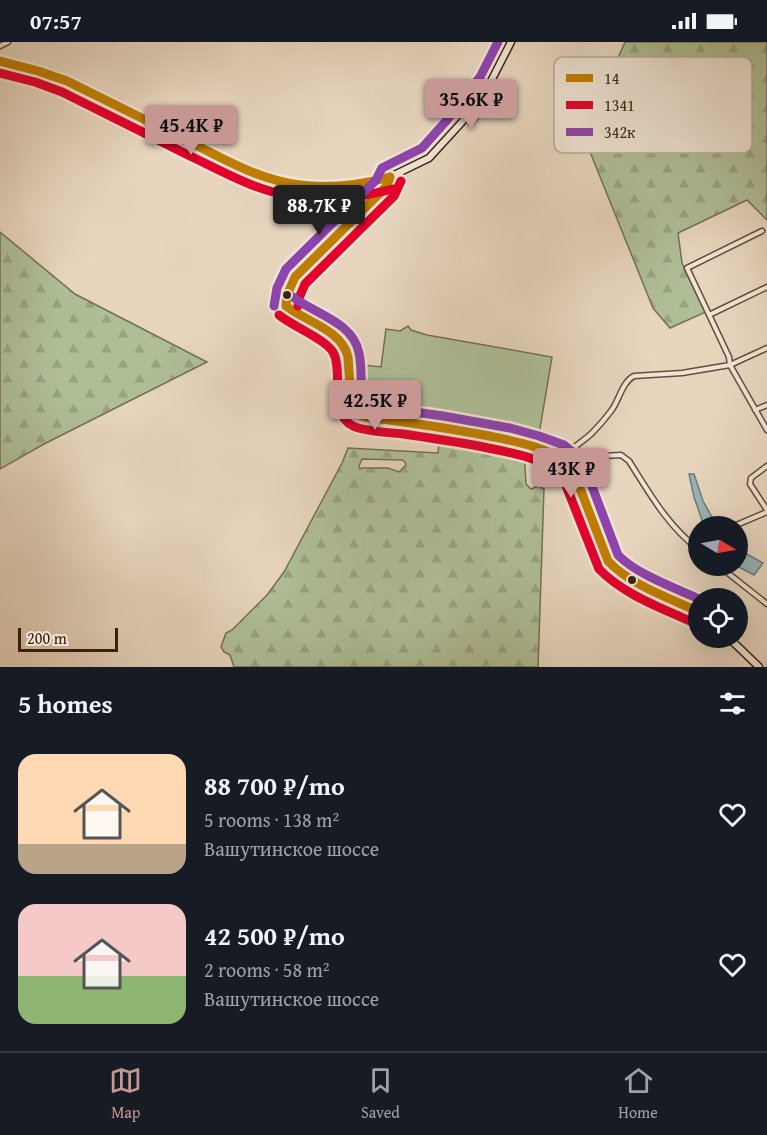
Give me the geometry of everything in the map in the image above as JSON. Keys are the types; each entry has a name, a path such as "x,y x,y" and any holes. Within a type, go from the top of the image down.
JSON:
{"street":[{"path":"0,46 8,42"},
{"path":"0,61 38,70 67,81 256,174 295,185 324,188 352,186 390,177 429,158 456,129 490,83 511,42"},
{"path":"390,177 386,187 295,277 286,302 286,306 294,312 332,334 344,345 349,360 351,402 354,411 365,417 460,431 515,442 564,458 571,465 612,567 688,607"},
{"path":"762,231 687,268 729,357 730,365 767,430"},
{"path":"709,315 767,287"},
{"path":"564,458 604,421 617,403 630,378 730,365 767,348"},
{"path":"755,410 767,405"},
{"path":"564,458 621,455 629,461 662,512 688,540"},
{"path":"748,520 767,511 749,481 767,466"},
{"path":"732,576 767,604"},
{"path":"739,648 759,667"}],"green space":[{"path":"625,42 767,42 767,220 747,200 678,233 682,263 706,312 670,328 653,308 590,153 752,153 752,57 619,57"},
{"path":"493,87 500,93 471,127 466,122"},
{"path":"0,232 75,294 207,362 44,444 0,469"},
{"path":"408,326 411,330 427,335 552,357 537,446 364,411 358,407 355,364 381,367 386,329 400,331"},
{"path":"440,433 467,436 479,449 486,449 497,443 505,444 506,450 520,448 524,450 526,484 531,489 538,486 544,489 538,667 234,667 230,655 221,647 226,633 232,630 267,595 284,572 348,448 438,453","holes":["362,459 402,460 406,465 399,472 388,468 360,469 359,466"]}],"water":[{"path":"689,474 694,474 703,501 711,516 701,516"},
{"path":"748,555 763,563 754,575 748,572"}],"transit line":[{"name":"342к","path":"274,306 277,288 286,269 376,180 382,168 422,148 480,77 498,42"},
{"name":"14","path":"0,61 67,81 230,162 271,179 323,187 357,184 390,177"},
{"name":"1341","path":"0,73 62,92 226,174 268,191 297,197 333,199 393,189"},
{"name":"14","path":"286,306 287,295 295,277 386,187 390,177"},
{"name":"1341","path":"298,306 305,284 394,196 401,181"},
{"name":"342к","path":"293,297 341,326 355,342 360,359 364,405 510,428 564,445 582,460 618,555 645,574 688,594"},
{"name":"14","path":"286,306 331,333 344,347 348,357 351,402 356,414 511,441 542,449 562,459 571,465 608,561 617,570 639,584 688,607"},
{"name":"1341","path":"279,315 317,338 334,354 339,403 346,421 353,426 371,431 403,434 497,450 526,457 553,468 561,473 599,569 632,594 688,620"}]}
